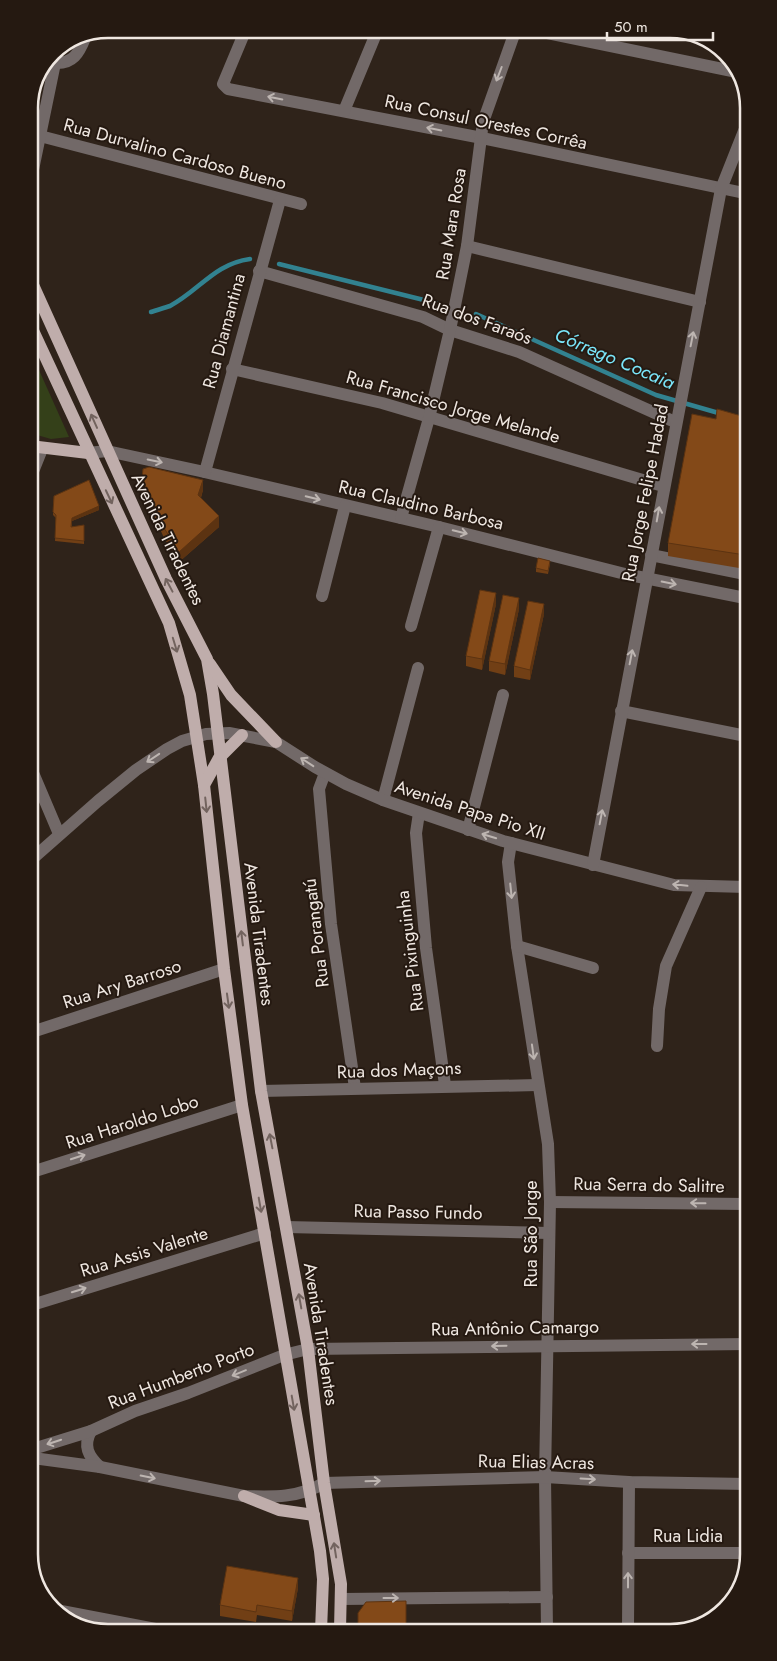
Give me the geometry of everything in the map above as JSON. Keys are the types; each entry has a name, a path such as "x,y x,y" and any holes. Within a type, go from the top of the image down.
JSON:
{"main road":[{"name":"Avenida Tiradentes","path":"38,296 166,579 206,659 217,733 261,1091 308,1349 324,1483 342,1599 340,1623"},
{"name":"Avenida Tiradentes","path":"38,341 88,453 169,623 190,695 204,785 224,970 242,1105 284,1355 314,1516 323,1579 321,1623"},
{"path":"38,447 88,453"},
{"path":"206,659 236,701 276,742"},
{"path":"204,785 219,758 242,735"},
{"path":"244,1496 279,1510 314,1516"}],"street":[{"name":"Rua Consul Orestes Corrêa","path":"243,37 223,84 225,87 233,90 482,138 740,192"},
{"path":"344,111 374,37"},
{"name":"Rua Mara Rosa","path":"401,518 429,418 450,330 467,246 483,122 487,106 513,38"},
{"path":"571,38 728,70"},
{"path":"56,61 71,60 79,53 84,42"},
{"path":"38,146 51,67"},
{"name":"Rua Durvalino Cardoso Bueno","path":"40,136 301,204"},
{"name":"Rua Jorge Felipe Hadad","path":"593,865 663,486 721,189 740,141"},
{"name":"Rua Diamantina","path":"205,472 280,200"},
{"path":"467,246 700,302"},
{"name":"Rua dos Faraós","path":"259,271 423,317 450,330 518,352 676,419"},
{"name":"Rua Francisco Jorge Melande","path":"232,369 332,390 663,486"},
{"name":"Rua Claudino Barbosa","path":"88,453 107,451 205,472 439,527 646,579 740,597"},
{"path":"322,596 345,506"},
{"path":"411,626 439,527"},
{"path":"651,555 740,573"},
{"path":"383,800 418,668"},
{"path":"468,830 503,695"},
{"path":"621,711 740,735"},
{"name":"Avenida Papa Pio XII","path":"37,854 136,770 167,749 196,736 217,733 242,735 276,742 325,773 383,800 468,830 512,843 674,884 701,887 740,887"},
{"name":"Rua Porangatú","path":"325,773 319,790 331,924 354,1088"},
{"path":"38,783 59,834"},
{"name":"Rua Pixinguinha","path":"418,813 416,833 426,948 445,1085"},
{"name":"Rua São Jorge","path":"512,843 508,862 517,946 537,1085 548,1144 550,1202 545,1477 547,1624"},
{"path":"656,1046 659,1009 666,966 701,887"},
{"path":"517,946 594,968"},
{"name":"Rua Ary Barroso","path":"37,1030 224,970"},
{"name":"Rua dos Maçons","path":"261,1091 445,1085 537,1085"},
{"name":"Rua Haroldo Lobo","path":"37,1170 242,1105"},
{"name":"Rua Serra do Salitre","path":"550,1202 740,1204"},
{"name":"Rua Passo Fundo","path":"286,1227 549,1233"},
{"name":"Rua Assis Valente","path":"37,1303 265,1233"},
{"name":"Rua Antônio Camargo","path":"284,1355 308,1349 740,1344"},
{"name":"Rua Humberto Porto","path":"37,1449 91,1431 135,1411 188,1393 284,1355"},
{"path":"91,1431 86,1440 88,1454 100,1467"},
{"path":"37,1459 100,1467 244,1496 269,1497 309,1492 324,1483"},
{"name":"Rua Elias Acras","path":"324,1483 545,1477 629,1482 740,1484"},
{"path":"628,1624 629,1482"},
{"name":"Rua Lidia","path":"628,1553 740,1553"},
{"path":"342,1599 547,1597"},
{"path":"71,1613 125,1623"}],"green space":[{"path":"38,367 69,437 51,439 38,435"}],"building":[{"path":"717,409 740,416 740,554 668,543 692,414 716,419"},
{"path":"149,467 203,480 198,495 219,516 179,552 164,528 142,478 143,469"},
{"path":"89,480 99,506 72,518 71,527 84,525 84,541 55,538 56,515 53,512 54,496"},
{"path":"538,558 550,561 548,571 536,568"},
{"path":"480,590 496,593 482,659 466,656"},
{"path":"503,595 519,598 505,664 489,661"},
{"path":"528,601 544,604 530,670 514,666"},
{"path":"227,1566 298,1578 292,1611 257,1605 256,1612 220,1605"},
{"path":"406,1601 406,1624 358,1623 358,1613 366,1602"}],"waterway":[{"name":"Córrego Cocaia","path":"151,312 181,300 208,278 227,266 250,259"},
{"name":"Córrego Cocaia","path":"279,264 440,304"},
{"name":"Córrego Cocaia","path":"476,314 656,395 722,414"}]}
